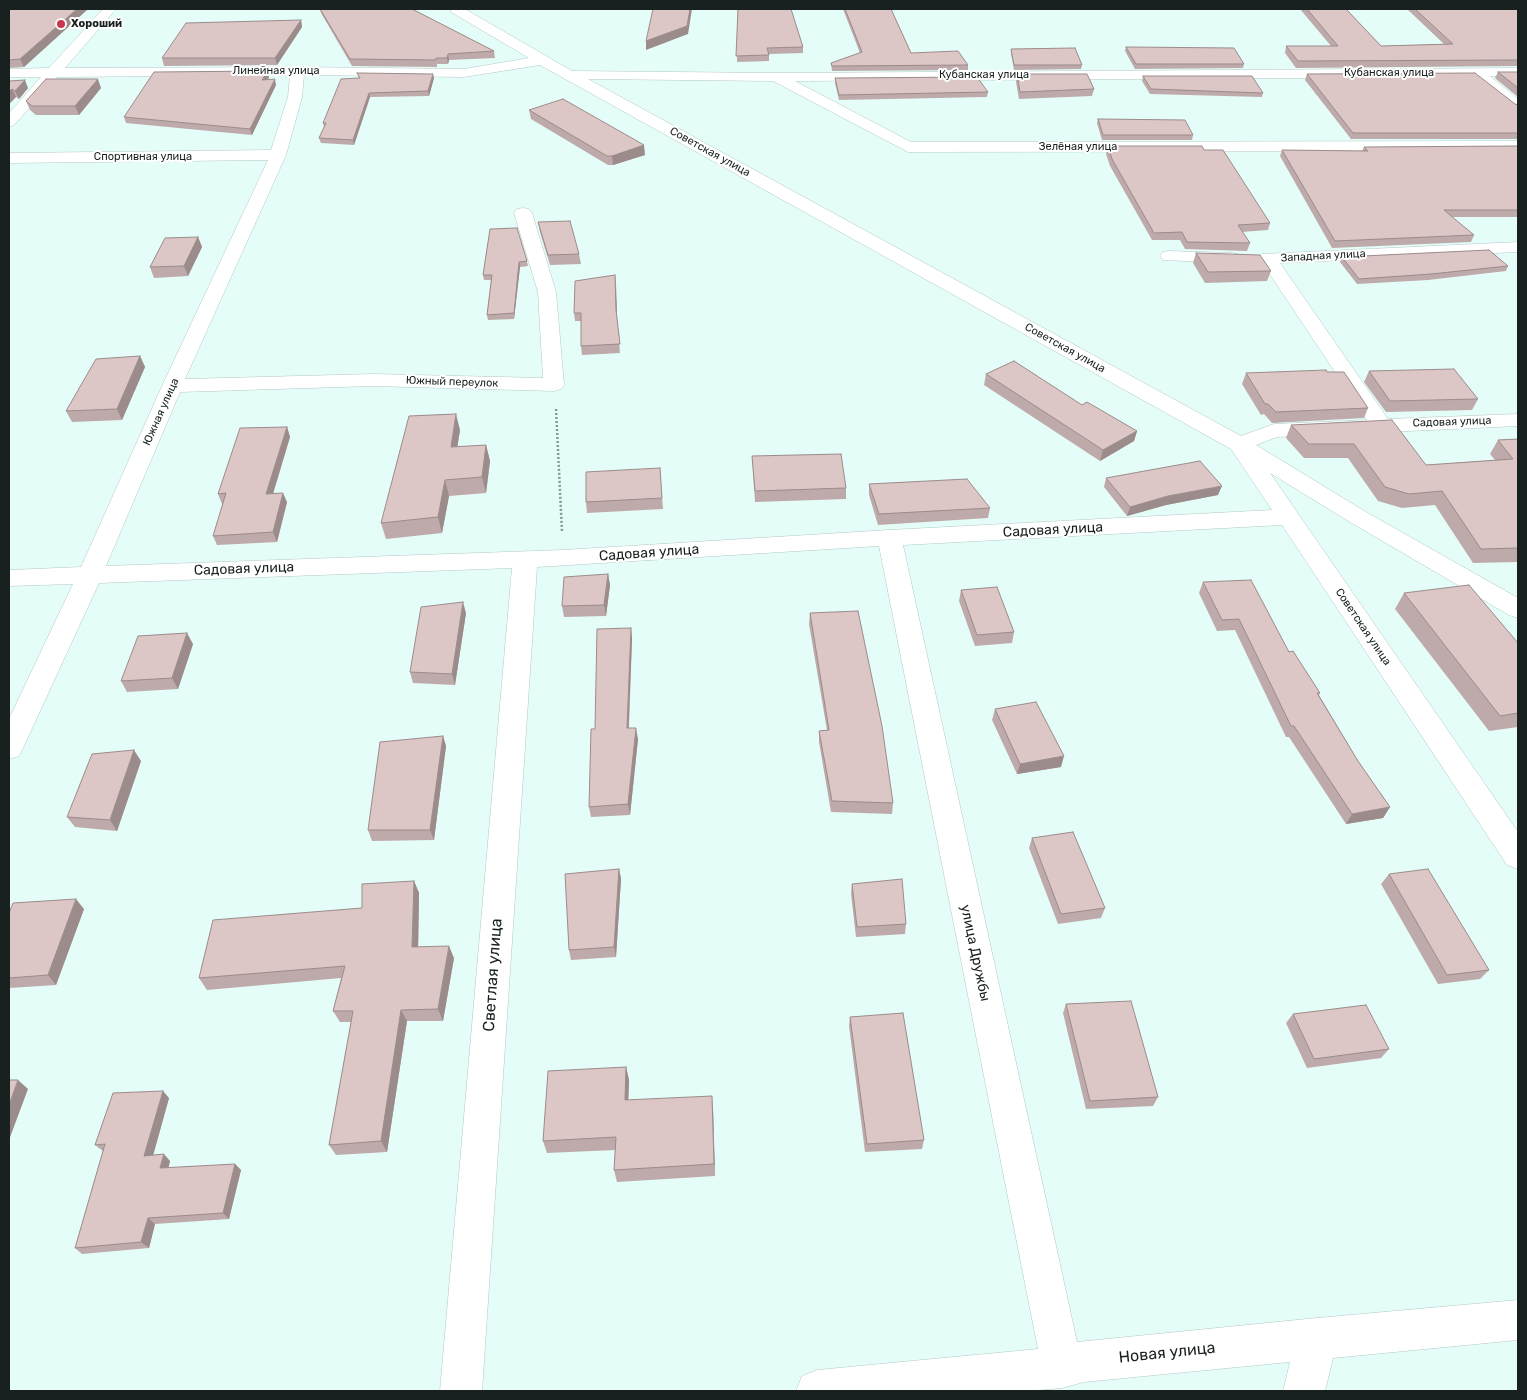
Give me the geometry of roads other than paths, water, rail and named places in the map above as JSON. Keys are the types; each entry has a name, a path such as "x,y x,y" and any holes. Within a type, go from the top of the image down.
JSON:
{"street":[{"path":"9,122 110,9"},
{"name":"Советская улица","path":"456,9 542,60 1239,444 1518,856"},
{"name":"Линейная улица","path":"9,73 297,71 464,73 542,60"},
{"name":"Южная улица","path":"9,748 90,575 172,386 278,155 295,97 297,71"},
{"path":"1476,72 1518,106"},
{"name":"Кубанская улица","path":"569,74 776,77 1518,72"},
{"name":"Зелёная улица","path":"776,77 908,147 1518,146"},
{"name":"Спортивная улица","path":"9,158 278,155"},
{"name":"Южный переулок","path":"172,386 373,380 554,386 547,292 523,213"},
{"name":"Западная улица","path":"1268,258 1518,247"},
{"path":"1169,256 1268,258"},
{"name":"Западная улица","path":"1268,258 1381,425"},
{"name":"Садовая улица","path":"1239,444 1274,431 1518,420"},
{"path":"1239,444 1358,517 1518,609"},
{"name":"Садовая улица","path":"9,578 525,560 889,538 1289,517"},
{"name":"улица Дружбы","path":"889,538 1062,1367"},
{"name":"Светлая улица","path":"461,1391 525,560"},
{"name":"Новая улица","path":"817,1391 1062,1367 1084,1361 1518,1320"},
{"path":"1304,1391 1317,1338"}],"place":[{"name":"Хороший","path":"61,24"}]}
